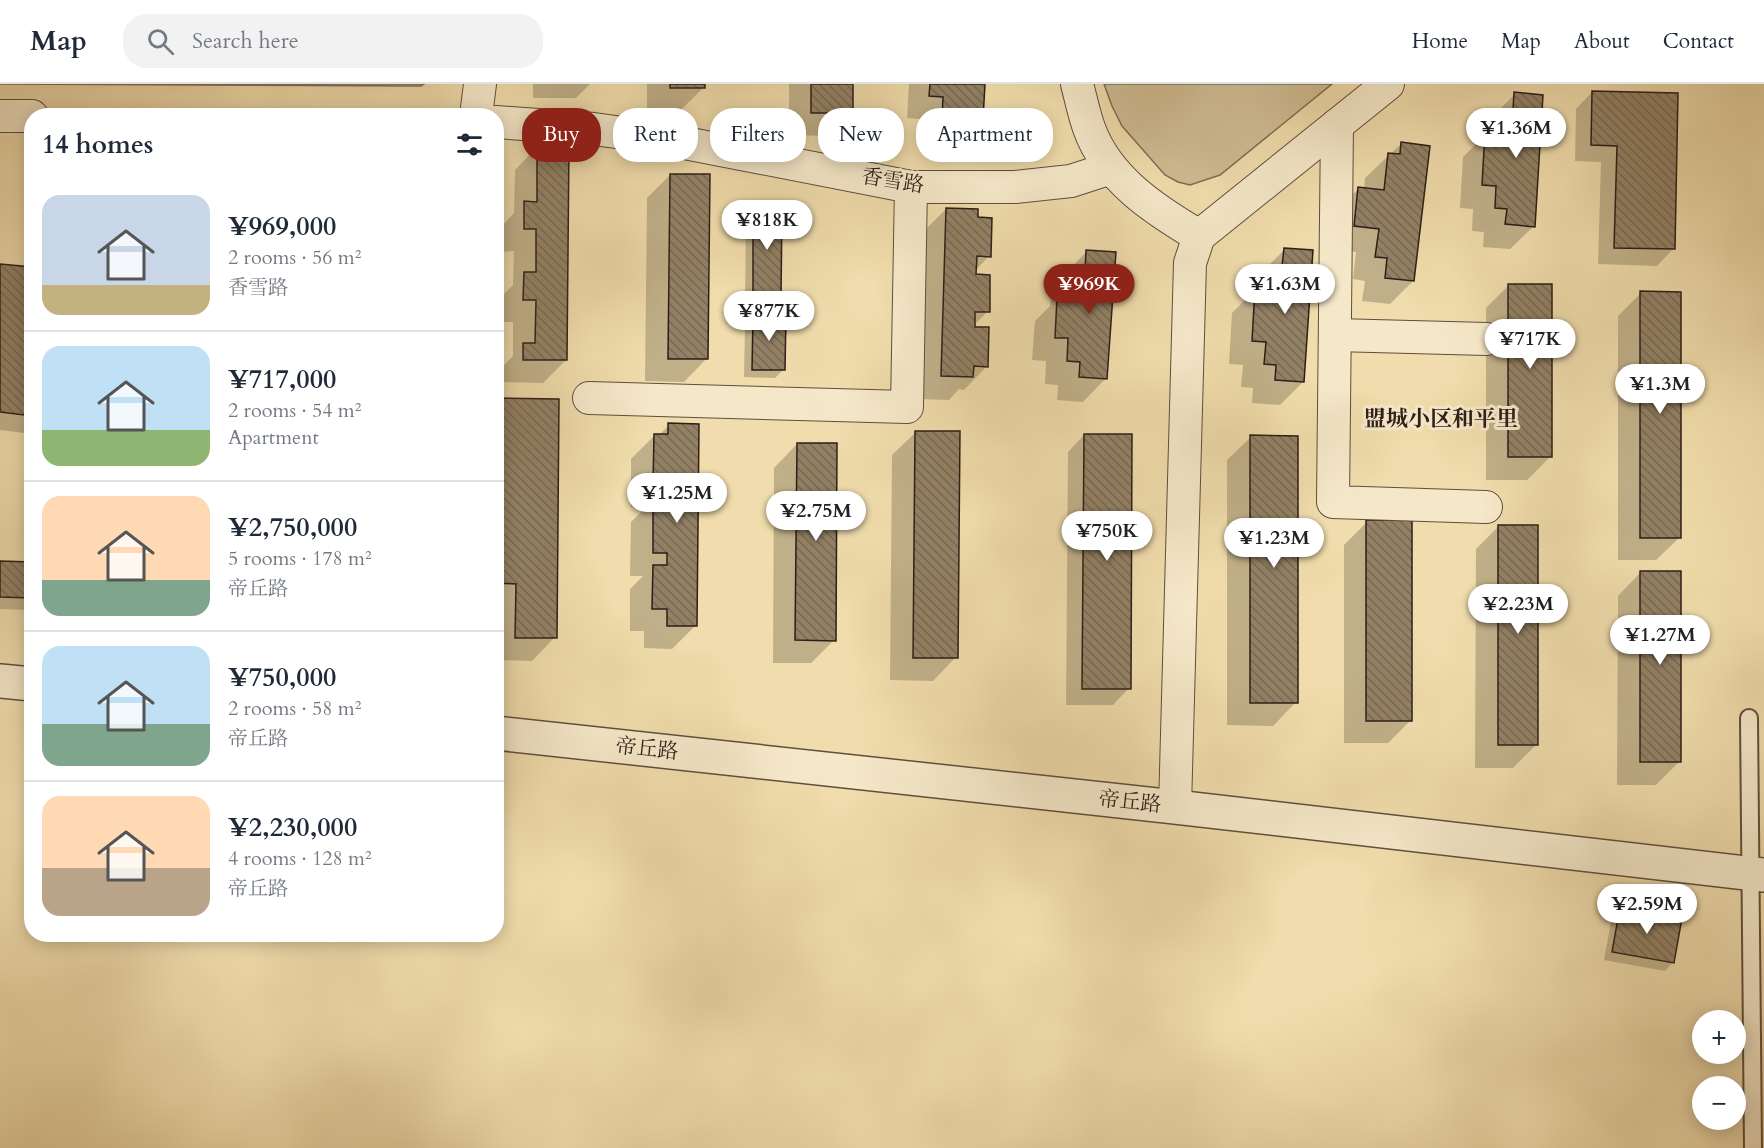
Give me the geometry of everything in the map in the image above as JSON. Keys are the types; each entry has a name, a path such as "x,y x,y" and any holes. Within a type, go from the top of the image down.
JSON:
{"street":[{"path":"477,108 480,84"},
{"path":"1077,84 1090,130 1111,168 1144,200 1199,236"},
{"path":"1175,807 1190,263 1199,236 1388,84"},
{"path":"0,116 24,116"},
{"name":"香雪路","path":"504,123 594,129 659,138 911,187 1015,187 1071,180 1111,168"},
{"path":"1337,125 1333,502 1486,507"},
{"path":"589,398 907,407 911,187"},
{"path":"1335,335 1487,339"},
{"path":"0,681 24,683"},
{"name":"帝丘路","path":"504,734 1175,807 1757,874"}],"lane":[{"path":"1749,718 1757,874 1753,1148"}],"shaded area":[{"path":"0,84 424,84 421,86"},
{"path":"1104,84 1332,84 1220,175 1190,185 1165,175 1122,126"}],"building":[{"path":"670,84 705,84 705,88 670,88"},
{"path":"811,84 853,84 853,108 818,108 818,113 811,113"},
{"path":"930,84 985,84 984,108 942,108 943,97 929,96"},
{"path":"1592,91 1678,93 1675,249 1614,248 1617,146 1591,145"},
{"path":"1514,92 1543,95 1535,227 1505,224 1507,209 1495,208 1496,186 1482,185 1485,132 1499,133 1501,109 1513,110"},
{"path":"1401,142 1430,146 1414,281 1385,278 1387,258 1375,257 1379,229 1354,226 1358,187 1384,190 1388,153 1400,154"},
{"path":"537,162 569,162 567,360 523,360 523,343 535,343 536,300 523,300 524,272 536,272 536,229 524,229 524,201 537,202"},
{"path":"670,174 710,174 708,359 668,359"},
{"path":"753,203 782,203 781,299 753,299"},
{"path":"946,208 978,209 978,217 992,218 991,257 977,256 976,274 990,275 990,312 975,312 975,327 989,327 988,367 974,366 973,377 941,376"},
{"path":"1284,248 1313,250 1304,382 1275,380 1276,365 1264,364 1266,342 1252,341 1255,288 1269,289 1270,265 1282,266"},
{"path":"1086,250 1116,252 1107,379 1079,377 1080,362 1067,361 1068,338 1055,338 1057,297 1071,298 1073,269 1085,270"},
{"path":"0,264 24,266 24,415 0,412"},
{"path":"1508,284 1552,284 1552,457 1508,457"},
{"path":"1640,291 1681,292 1681,538 1640,538"},
{"path":"753,315 786,315 785,370 752,370"},
{"path":"504,398 559,399 557,638 515,638 516,584 504,583"},
{"path":"668,423 699,424 697,626 667,626 667,609 652,609 653,565 667,565 667,553 653,553 653,497 668,498 668,485 653,485 654,434 668,434"},
{"path":"915,431 960,431 958,658 913,658"},
{"path":"1084,434 1132,434 1131,689 1082,689"},
{"path":"1250,435 1298,436 1298,703 1250,703"},
{"path":"797,443 837,443 836,641 795,640"},
{"path":"1366,520 1412,520 1412,721 1366,721"},
{"path":"1498,525 1538,525 1538,745 1498,745"},
{"path":"0,561 24,562 24,598 0,597"},
{"path":"1640,571 1681,571 1681,762 1640,762"},
{"path":"1620,907 1682,918 1674,963 1612,952"}],"district":[{"name":"盟城小区和平里","path":"1441,419"}]}
